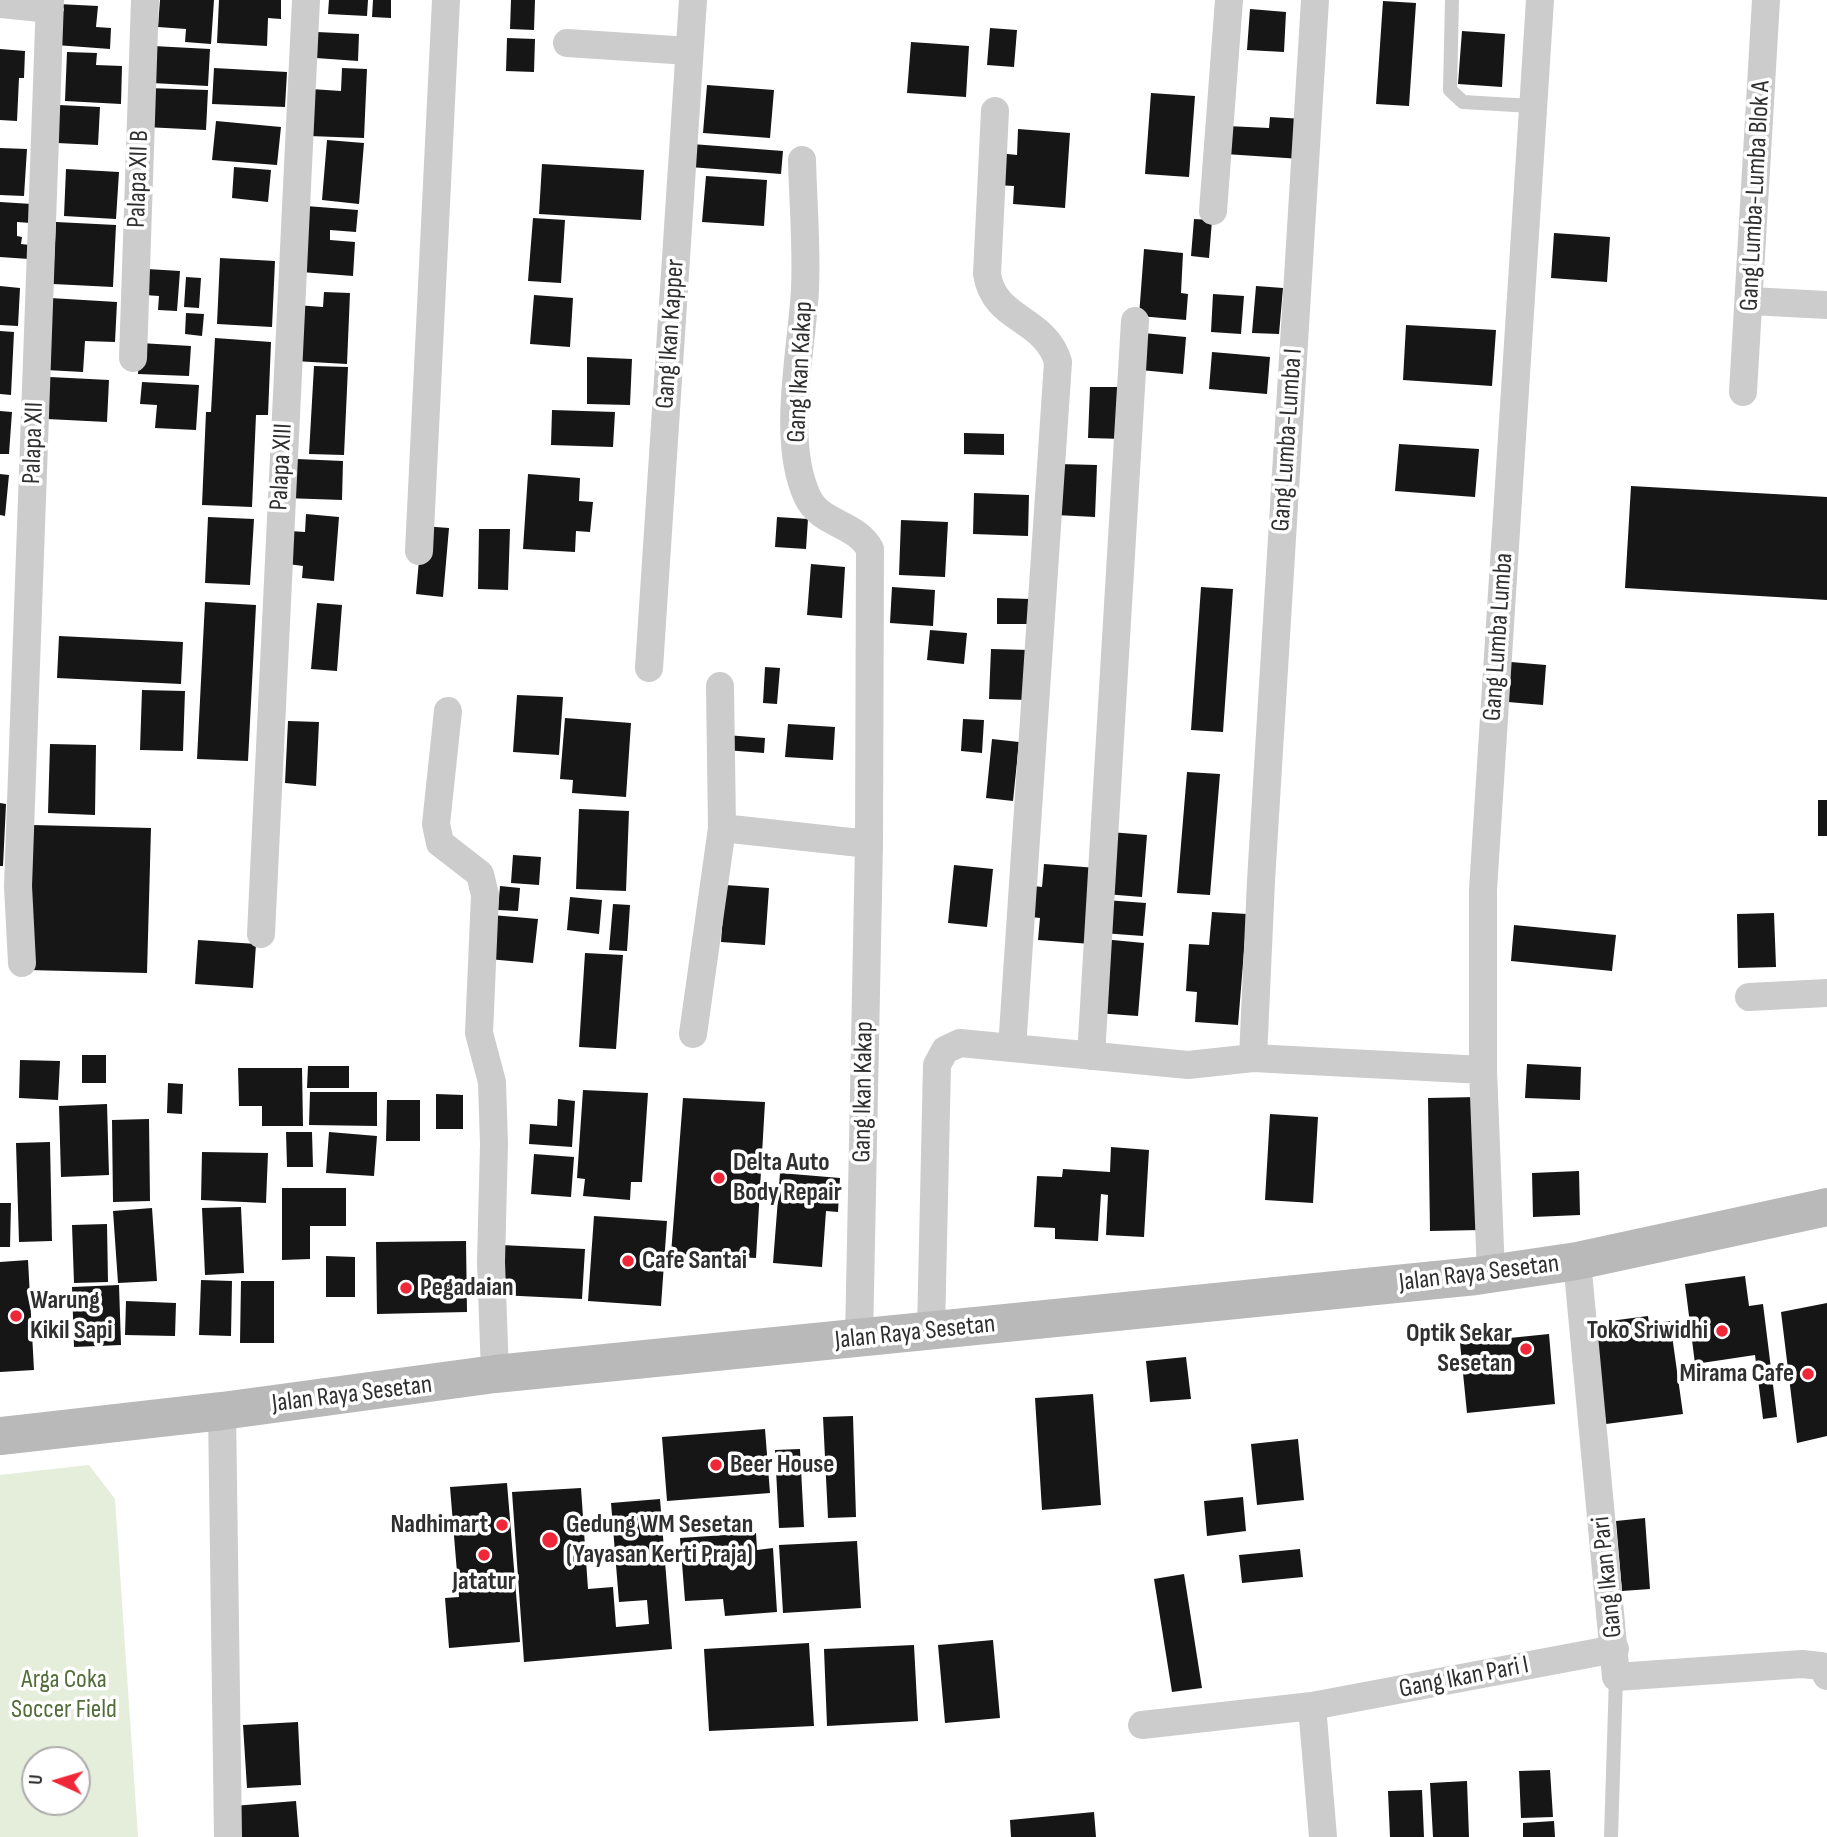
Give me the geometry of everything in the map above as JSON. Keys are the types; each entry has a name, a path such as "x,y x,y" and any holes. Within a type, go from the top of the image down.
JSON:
{"main road":[{"name":"Jalan Raya Sesetan","path":"0,1436 222,1411 495,1374 859,1340 1491,1274 1577,1261 1827,1207"}],"street":[{"name":"Palapa XII B","path":"133,358 145,0"},
{"name":"Palapa XIII","path":"261,934 306,0"},
{"path":"419,551 446,0"},
{"name":"Gang Ikan Kapper","path":"649,668 692,0"},
{"path":"1213,211 1229,0"},
{"name":"Gang Lumba-Lumba I","path":"1253,1058 1261,881 1315,0"},
{"name":"Gang Lumba Lumba","path":"1491,1274 1483,1070 1483,890 1540,0"},
{"name":"Gang Lumba-Lumba Blok A","path":"1743,392 1751,301 1766,0"},
{"path":"0,4 50,4"},
{"name":"Palapa XII","path":"22,963 9,886 50,4"},
{"path":"567,43 689,51"},
{"path":"995,111 987,274 989,292 1001,306 1046,336 1054,347 1058,362 1012,1048"},
{"name":"Gang Ikan Kakap","path":"802,160 805,288 795,404 799,472 813,508 827,519 853,530 864,538 870,549 869,844 859,1340"},
{"path":"1751,301 1827,305"},
{"path":"1091,1056 1135,321"},
{"path":"693,1034 722,828 720,686"},
{"path":"448,711 436,824 440,843 480,874 485,895 479,1033 492,1082 494,1144 491,1262 495,1374"},
{"path":"722,828 869,844"},
{"path":"1749,997 1827,993"},
{"path":"931,1331 937,1065 945,1050 960,1043 1188,1065 1253,1058 1483,1070"},
{"name":"Gang Ikan Pari","path":"1577,1261 1616,1663 1802,1664 1821,1666 1827,1676"},
{"path":"222,1411 228,1837"},
{"name":"Gang Ikan Pari I","path":"1142,1725 1312,1706 1616,1663"},
{"path":"1312,1706 1323,1837"}],"lane":[{"path":"1452,0 1450,90 1463,102 1532,106"},
{"path":"1611,1837 1616,1663"}],"green space":[{"name":"Arga Coka Soccer Field","path":"89,1465 115,1499 138,1837 0,1837 0,1475"}],"building":[{"path":"160,0 214,0 211,44 185,42 186,29 158,27"},
{"path":"219,0 281,0 281,19 268,18 267,46 217,43"},
{"path":"329,0 368,0 367,16 328,14"},
{"path":"373,0 391,0 391,18 372,17"},
{"path":"511,0 535,0 534,30 510,29"},
{"path":"1383,1 1416,3 1409,106 1376,104"},
{"path":"58,4 98,6 96,27 111,28 110,49 56,45"},
{"path":"1250,9 1286,12 1284,52 1247,50"},
{"path":"990,28 1017,30 1014,67 987,65"},
{"path":"1462,31 1505,34 1502,87 1458,84"},
{"path":"317,32 359,34 358,61 316,58"},
{"path":"507,38 535,39 534,72 506,71"},
{"path":"911,42 969,46 966,97 907,93"},
{"path":"153,46 210,49 208,86 152,83"},
{"path":"0,49 25,51 24,78 19,78 17,121 0,120"},
{"path":"67,52 97,53 96,65 122,66 121,104 65,101"},
{"path":"214,68 287,72 285,107 212,104"},
{"path":"342,68 367,69 364,138 309,136 311,89 341,91"},
{"path":"707,85 774,90 770,138 703,133"},
{"path":"147,88 208,90 206,130 145,127"},
{"path":"1151,93 1195,96 1189,177 1145,174"},
{"path":"59,105 100,107 98,145 57,143"},
{"path":"1270,117 1304,119 1301,159 1225,154 1227,126 1269,128"},
{"path":"216,121 281,127 277,165 212,160"},
{"path":"1018,129 1070,133 1065,208 1013,204 1014,186 996,185 998,153 1017,155"},
{"path":"327,140 364,143 359,204 322,200"},
{"path":"692,144 783,151 781,174 690,167"},
{"path":"0,148 27,149 24,196 0,195"},
{"path":"542,164 644,170 641,220 539,214"},
{"path":"234,167 271,170 268,202 232,198"},
{"path":"66,169 119,172 116,219 64,216"},
{"path":"706,176 767,180 764,226 702,222"},
{"path":"0,202 32,204 31,223 17,222 17,236 22,237 21,244 30,245 29,259 0,257"},
{"path":"306,206 358,210 356,232 330,230 330,240 355,242 353,276 301,272"},
{"path":"533,218 565,220 561,283 528,281"},
{"path":"1194,219 1212,220 1209,258 1191,256"},
{"path":"56,222 116,225 113,287 53,284"},
{"path":"1554,233 1610,237 1607,282 1551,278"},
{"path":"1144,249 1183,253 1181,293 1188,294 1186,320 1139,316"},
{"path":"220,258 275,261 272,327 217,324"},
{"path":"147,269 180,271 177,311 158,310 159,296 145,295"},
{"path":"186,277 201,278 199,308 184,307"},
{"path":"0,286 20,288 18,326 0,325"},
{"path":"1256,286 1283,288 1279,334 1252,333"},
{"path":"324,292 350,293 347,364 294,361 296,305 323,307"},
{"path":"1213,294 1244,296 1241,334 1211,332"},
{"path":"534,295 573,298 570,347 530,344"},
{"path":"50,298 117,302 115,342 85,341 83,372 46,370"},
{"path":"186,313 204,314 202,336 185,334"},
{"path":"1406,325 1496,330 1492,386 1403,380"},
{"path":"0,331 14,332 11,395 0,394"},
{"path":"1143,333 1186,337 1183,374 1140,370"},
{"path":"215,338 271,342 268,415 256,415 252,507 202,505 206,412 211,412"},
{"path":"140,343 191,346 189,376 138,374"},
{"path":"1212,352 1270,357 1267,394 1209,389"},
{"path":"587,357 632,359 630,405 587,404"},
{"path":"314,366 348,367 344,455 309,454"},
{"path":"50,377 109,380 107,422 47,419"},
{"path":"142,382 199,385 196,430 155,428 157,405 140,404"},
{"path":"1090,387 1126,387 1124,439 1088,438"},
{"path":"552,410 615,412 613,447 551,445"},
{"path":"0,411 12,412 9,454 0,454"},
{"path":"964,433 1004,434 1004,455 964,454"},
{"path":"1399,444 1479,449 1475,497 1395,491"},
{"path":"297,459 343,461 342,500 285,498"},
{"path":"1058,464 1097,465 1095,517 1056,515"},
{"path":"0,474 9,475 5,516 0,515"},
{"path":"528,474 580,478 579,501 593,502 590,532 576,531 575,552 523,549"},
{"path":"1631,486 1827,497 1827,600 1625,588"},
{"path":"974,493 1029,495 1028,536 973,534"},
{"path":"306,514 339,517 334,581 302,578 303,566 288,564 290,531 305,532"},
{"path":"208,517 254,519 250,585 205,583"},
{"path":"777,517 808,519 806,549 775,547"},
{"path":"901,520 948,522 945,577 899,575"},
{"path":"422,526 449,528 443,597 416,594"},
{"path":"479,529 510,529 508,590 478,589"},
{"path":"811,564 845,567 842,618 807,615"},
{"path":"892,587 935,590 933,626 890,623"},
{"path":"1201,587 1233,589 1223,732 1191,730"},
{"path":"997,598 1031,599 1031,624 997,624"},
{"path":"205,602 256,605 248,761 197,759"},
{"path":"317,603 342,605 337,671 311,669"},
{"path":"930,630 967,633 964,664 927,660"},
{"path":"59,636 183,642 181,684 57,678"},
{"path":"991,649 1030,650 1028,700 989,699"},
{"path":"1511,662 1546,665 1543,705 1508,702"},
{"path":"765,667 780,668 777,704 763,703"},
{"path":"142,690 185,691 183,751 140,750"},
{"path":"517,695 563,697 559,755 513,752"},
{"path":"565,718 631,723 626,797 572,793 573,780 560,779"},
{"path":"963,719 984,720 982,753 961,751"},
{"path":"288,721 319,722 316,786 285,783"},
{"path":"788,724 835,727 833,760 785,757"},
{"path":"726,735 765,738 764,753 725,750"},
{"path":"992,739 1019,742 1013,801 986,798"},
{"path":"50,744 96,745 95,815 48,813"},
{"path":"1187,772 1220,774 1210,895 1177,893"},
{"path":"1818,800 1827,800 1827,836 1818,836"},
{"path":"0,803 6,804 3,866 0,866"},
{"path":"579,809 629,811 626,891 576,889"},
{"path":"32,825 151,828 147,973 28,970"},
{"path":"1110,832 1147,835 1142,897 1105,894"},
{"path":"513,855 541,857 539,885 511,883"},
{"path":"1044,864 1097,868 1091,944 1038,940 1040,918 1031,917 1034,886 1042,887"},
{"path":"954,865 993,869 987,927 948,923"},
{"path":"725,885 769,888 765,945 721,942"},
{"path":"500,886 520,888 518,911 498,910"},
{"path":"570,897 602,900 599,934 567,930"},
{"path":"1105,900 1146,903 1143,936 1102,933"},
{"path":"613,904 630,905 627,951 609,950"},
{"path":"1212,912 1247,914 1238,1025 1195,1022 1197,992 1186,991 1189,944 1209,945"},
{"path":"1774,913 1776,967 1738,968 1737,914"},
{"path":"492,915 538,919 533,963 488,959"},
{"path":"1514,925 1616,935 1612,971 1511,961"},
{"path":"1102,939 1144,943 1138,1016 1096,1013"},
{"path":"198,940 256,944 253,988 195,984"},
{"path":"585,953 623,955 616,1049 579,1047"},
{"path":"82,1055 106,1055 106,1083 82,1083"},
{"path":"20,1060 60,1061 58,1100 19,1098"},
{"path":"1527,1064 1581,1067 1580,1100 1525,1098"},
{"path":"308,1066 349,1066 349,1088 307,1088"},
{"path":"238,1068 302,1068 303,1126 262,1126 262,1106 239,1106"},
{"path":"168,1083 183,1084 182,1114 167,1113"},
{"path":"583,1090 648,1093 642,1182 631,1182 630,1200 583,1196 585,1179 577,1178"},
{"path":"310,1092 377,1092 377,1126 309,1125"},
{"path":"436,1094 463,1095 463,1129 436,1129"},
{"path":"1478,1097 1481,1230 1430,1231 1428,1098"},
{"name":"Delta Auto Body Repair","path":"683,1098 765,1102 756,1258 671,1254"},
{"path":"558,1099 575,1101 572,1147 529,1144 530,1124 557,1126"},
{"path":"387,1100 420,1100 420,1141 386,1141"},
{"path":"107,1104 109,1175 61,1177 59,1106"},
{"path":"1270,1114 1318,1117 1313,1203 1265,1200"},
{"path":"149,1119 150,1201 113,1202 112,1120"},
{"path":"286,1132 312,1132 313,1167 287,1167"},
{"path":"329,1132 377,1136 374,1176 326,1173"},
{"path":"50,1142 52,1241 19,1242 16,1143"},
{"path":"1111,1147 1149,1150 1144,1237 1106,1235 1108,1195 1101,1194 1098,1241 1055,1239 1055,1228 1034,1227 1037,1176 1062,1177 1063,1169 1110,1172"},
{"path":"202,1152 268,1153 266,1203 201,1200"},
{"path":"534,1154 574,1157 571,1197 531,1194"},
{"path":"1579,1171 1580,1215 1533,1217 1532,1173"},
{"path":"780,1173 840,1178 838,1212 826,1211 822,1267 773,1263"},
{"path":"282,1188 346,1188 346,1226 310,1226 310,1259 282,1260"},
{"path":"0,1203 11,1203 10,1247 0,1247"},
{"path":"241,1207 244,1273 205,1275 202,1208"},
{"path":"152,1208 157,1281 118,1283 113,1211"},
{"name":"Cafe Santai","path":"594,1216 667,1221 661,1306 588,1301"},
{"path":"107,1224 108,1282 74,1283 72,1225"},
{"path":"466,1241 467,1312 377,1314 376,1242"},
{"path":"501,1245 585,1249 582,1299 499,1295"},
{"path":"326,1256 355,1257 355,1297 326,1297"},
{"name":"Warung Kikil Sapi","path":"28,1260 34,1370 0,1372 0,1262"},
{"name":"Toko Sriwidhi","path":"1745,1276 1749,1306 1763,1304 1777,1417 1763,1419 1755,1355 1695,1364 1685,1284"},
{"path":"201,1280 232,1281 231,1336 199,1335"},
{"path":"241,1281 274,1281 274,1343 240,1343"},
{"path":"119,1285 121,1345 74,1347 72,1287"},
{"path":"126,1301 176,1303 175,1336 125,1335"},
{"name":"Mirama Cafe","path":"1827,1303 1827,1436 1797,1443 1781,1312"},
{"path":"1648,1316 1649,1324 1670,1321 1683,1414 1606,1424 1593,1331 1612,1328 1610,1321"},
{"path":"1549,1334 1555,1404 1467,1413 1460,1343"},
{"path":"1186,1357 1191,1399 1150,1402 1146,1361"},
{"path":"1093,1394 1101,1505 1042,1510 1035,1398"},
{"path":"853,1416 856,1517 828,1518 823,1417"},
{"name":"Beer House","path":"765,1429 770,1493 667,1501 662,1437"},
{"path":"1298,1439 1304,1500 1257,1505 1251,1444"},
{"path":"800,1449 804,1527 779,1528 775,1450"},
{"path":"507,1483 520,1642 449,1648 445,1598 459,1597 450,1487"},
{"path":"581,1488 588,1589 613,1587 616,1627 649,1624 647,1600 619,1602 611,1503 660,1499 672,1649 524,1662 512,1492"},
{"path":"1243,1497 1246,1531 1207,1536 1204,1501"},
{"path":"1645,1518 1650,1589 1622,1591 1616,1521"},
{"path":"756,1533 757,1550 773,1548 777,1612 725,1616 723,1599 685,1601 680,1538"},
{"path":"857,1541 861,1608 783,1613 779,1545"},
{"path":"1300,1549 1303,1577 1242,1583 1239,1555"},
{"path":"1184,1574 1202,1688 1172,1692 1154,1579"},
{"path":"993,1640 1000,1718 945,1723 938,1645"},
{"path":"809,1643 814,1726 709,1731 704,1649"},
{"path":"914,1645 918,1721 827,1726 824,1649"},
{"path":"298,1722 301,1785 247,1788 243,1725"},
{"path":"1550,1770 1553,1817 1521,1818 1519,1771"},
{"path":"1467,1781 1469,1837 1433,1837 1430,1783"},
{"path":"1422,1790 1424,1837 1390,1837 1388,1791"},
{"path":"296,1801 299,1837 236,1837 233,1806"},
{"path":"1094,1812 1096,1837 1011,1837 1010,1820"},
{"path":"1554,1821 1555,1837 1523,1837 1523,1823"}],"place":[{"name":"Delta Auto Body Repair","path":"719,1178"},
{"name":"Cafe Santai","path":"628,1261"},
{"name":"Pegadaian","path":"406,1288"},
{"name":"Warung Kikil Sapi","path":"16,1316"},
{"name":"Toko Sriwidhi","path":"1722,1331"},
{"name":"Optik Sekar Sesetan","path":"1526,1349"},
{"name":"Mirama Cafe","path":"1808,1374"},
{"name":"Beer House","path":"716,1465"},
{"name":"Nadhimart","path":"502,1525"},
{"name":"Gedung WM Sesetan (Yayasan Kerti Praja)","path":"550,1540"},
{"name":"Jatatur","path":"484,1555"}]}
